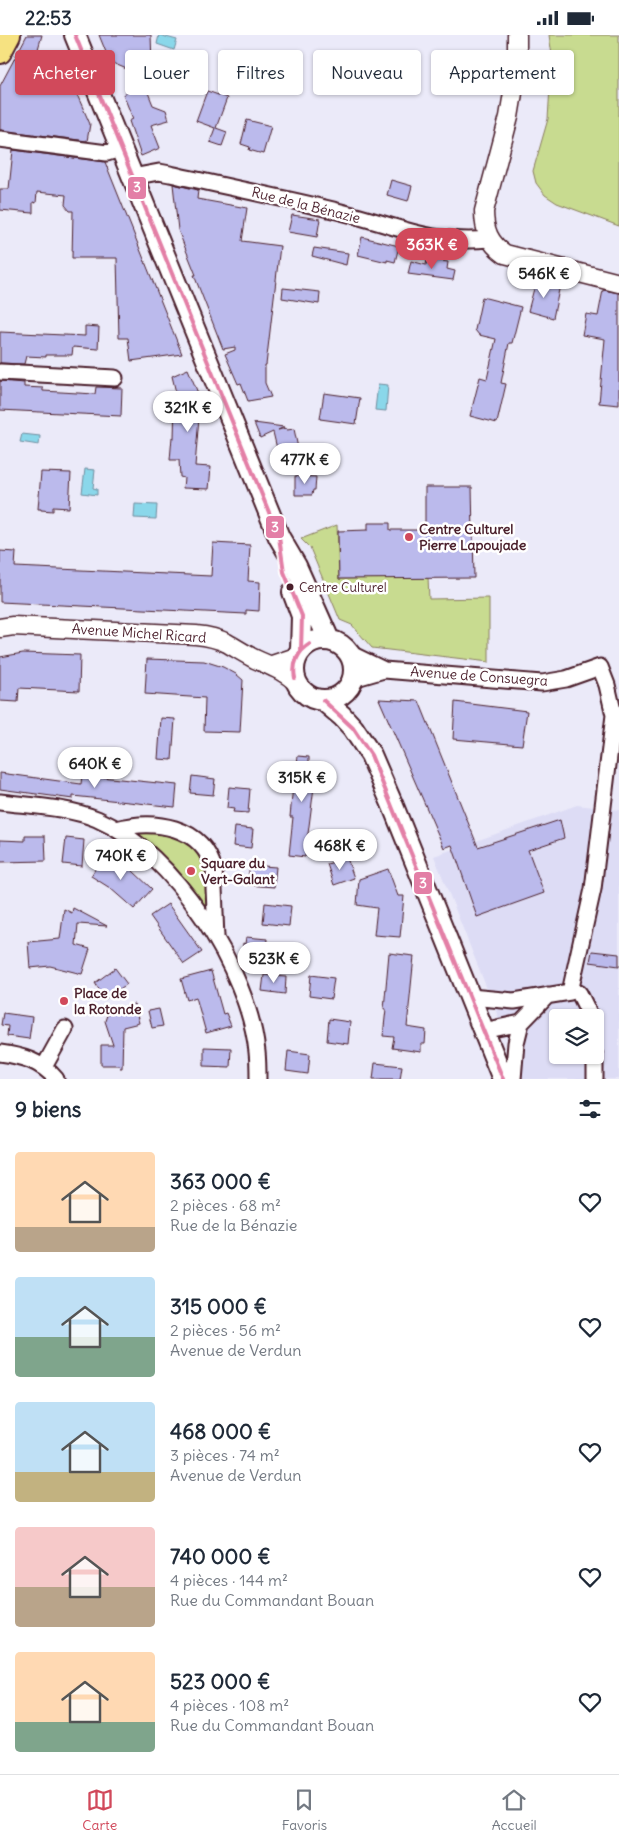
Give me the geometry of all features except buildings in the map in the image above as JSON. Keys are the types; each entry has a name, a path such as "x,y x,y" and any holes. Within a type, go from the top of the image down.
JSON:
{"main road":[{"path":"0,52 9,35"},
{"path":"75,35 279,537 296,566 329,640"},
{"path":"279,537 284,572 302,616 299,654 294,665 296,682 307,695 323,700 342,716 366,745"},
{"path":"299,654 309,644 319,640 337,642 349,653 354,665 350,684 352,709 503,1079"},
{"path":"323,700 336,697 350,684"}],"street":[{"path":"517,35 517,69 509,117 484,211 484,226 489,239 496,248 505,254 619,283"},
{"path":"0,139 107,153 120,149"},
{"name":"Rue de la Bénazie","path":"132,177 159,172 344,213 417,235 466,241 489,239"},
{"path":"0,372 115,378"},
{"name":"Avenue Michel Ricard","path":"0,628 13,626 196,635 226,642 255,659 272,665 289,675 296,682"},
{"name":"Avenue de Consuegra","path":"349,653 384,670 542,683 566,679 600,667 607,685 614,715 593,889 570,992 548,995"},
{"path":"272,665 299,654"},
{"name":"Avenue de Consuegra","path":"350,684 384,670"},
{"path":"0,802 68,811 98,820 132,840 162,865 193,902 216,937 235,976 249,1017 257,1052 258,1079"},
{"path":"116,829 132,824 174,827 187,833 199,843 214,871 216,937"},
{"path":"579,993 587,1009"},
{"path":"470,997 514,1001 548,995"},
{"path":"513,1079 516,1043 522,1023 548,995"},
{"path":"483,1031 522,1023"},
{"path":"44,1067 65,1029"},
{"path":"0,1053 32,1059 44,1067 56,1079"},
{"path":"595,1064 595,1079"}],"shaded area":[{"path":"577,805 619,810 619,1079 523,1079 434,856"}],"green space":[{"path":"549,35 619,35 619,226 557,203 545,195 536,183 533,171 548,119 550,95 574,95 574,50 551,50"},
{"path":"337,525 339,579 428,577 429,599 489,598 489,662 372,648 352,625 340,620 310,548 301,539"},
{"name":"Square du Vert-Galant","path":"130,830 176,833 191,842 208,867 209,914"}],"water":[{"path":"159,35 177,40 174,50 157,44"},
{"path":"378,384 388,385 386,411 375,410"},
{"path":"22,434 40,436 39,445 20,442"},
{"path":"85,469 95,470 93,488 97,489 97,495 82,493"},
{"path":"135,504 157,505 156,519 134,518"}],"transit line":[{"name":"3","path":"75,35 279,537 284,572 302,616 301,650"},
{"name":"3","path":"295,678 294,668 297,658 302,650 310,644"},
{"name":"3","path":"323,700 353,728 371,755 503,1079"}],"place":[{"name":"Centre Culturel Pierre Lapoujade","path":"409,537"},
{"name":"Centre Culturel","path":"290,587"},
{"name":"Square du Vert-Galant","path":"191,871"},
{"name":"Place de la Rotonde","path":"64,1001"}]}
